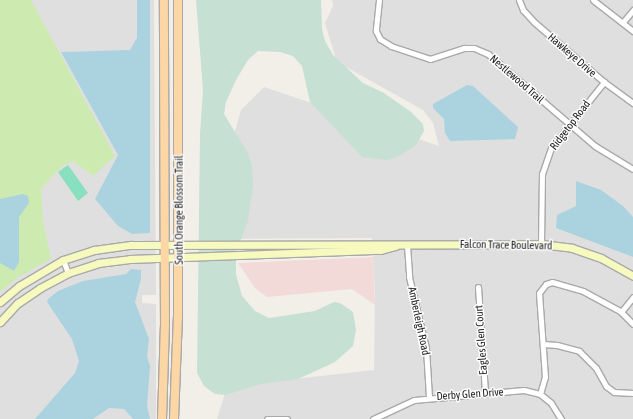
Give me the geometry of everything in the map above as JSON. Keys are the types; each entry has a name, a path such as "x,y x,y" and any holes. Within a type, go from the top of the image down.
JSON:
{"main road":[{"name":"South Orange Blossom Trail","path":"162,419 165,259 164,0"},
{"name":"South Orange Blossom Trail","path":"174,419 179,259 178,0"}],"street":[{"name":"Nestlewood Trail","path":"379,0 376,30 380,39 391,46 430,59 464,48 474,48 488,54 595,146 633,169"},
{"name":"Hawkeye Drive","path":"519,0 523,10 534,22 604,82 633,103"},
{"path":"593,0 633,31"},
{"path":"623,22 633,10"},
{"name":"Ridgetop Road","path":"541,244 542,174 551,148 604,82"},
{"name":"Falcon Trace Boulevard","path":"0,302 19,286 63,260 112,247 165,245 380,243 397,245 541,244 572,248 601,258 633,276"},
{"name":"Falcon Trace Boulevard","path":"0,322 18,303 40,288 68,273 114,260 179,259 380,250 397,245"},
{"name":"Amberleigh Road","path":"407,245 408,277 425,342 430,397"},
{"path":"63,260 68,273"},
{"path":"560,419 551,403 540,394 545,377 539,293 546,284 552,282 583,291 621,312 633,324"},
{"name":"Eagles Glen Court","path":"478,287 485,393"},
{"path":"621,312 633,297"},
{"path":"543,344 557,345 579,351 596,368 606,386 614,392 633,393"},
{"name":"Derby Glen Drive","path":"373,419 402,404 430,397 524,390 540,394"},
{"path":"267,419 287,419"}],"shaded area":[{"path":"0,0 154,0 156,295 142,295 142,303 156,304 156,419 0,419"},
{"path":"332,0 633,0 633,419 217,419 225,393 258,383 374,370 375,293 372,238 232,239 235,131 241,110 264,87 439,146 433,123 423,110 337,62 325,23 333,6"},
{"path":"373,257 375,305 352,289 267,297 255,288 238,263"}],"green space":[{"path":"0,0 31,0 115,156 93,176 73,161 62,166 41,189 43,221 51,259 17,278 0,292"},
{"path":"196,0 321,0 322,29 325,41 333,55 363,83 384,93 411,112 423,124 424,131 416,145 399,156 387,160 362,157 310,102 302,66 293,56 280,52 258,51 248,60 236,80 226,102 224,114 248,153 252,166 253,185 248,221 236,253 236,274 242,296 255,311 269,318 315,311 334,302 340,303 353,312 356,330 353,346 335,362 298,379 261,384 226,395 215,394 204,386 197,373 200,134 203,90"},
{"path":"68,165 88,193 78,201 58,172"}],"water":[{"path":"137,0 150,0 150,233 132,234 118,226 95,199 118,155 61,52 130,50 137,38"},
{"path":"467,85 473,86 518,127 515,139 450,141 445,133 444,119 433,108 433,104"},
{"path":"576,181 601,190 623,206 633,217 633,257 556,228 557,215 576,206"},
{"path":"23,194 28,196 29,203 19,217 19,262 14,271 0,263 0,199"},
{"path":"131,269 141,270 141,279 135,302 149,339 147,356 150,366 147,406 150,419 133,419 124,409 109,408 93,419 35,419 75,373 79,361 72,339 47,302 48,299 58,291 83,281 126,274"}]}
